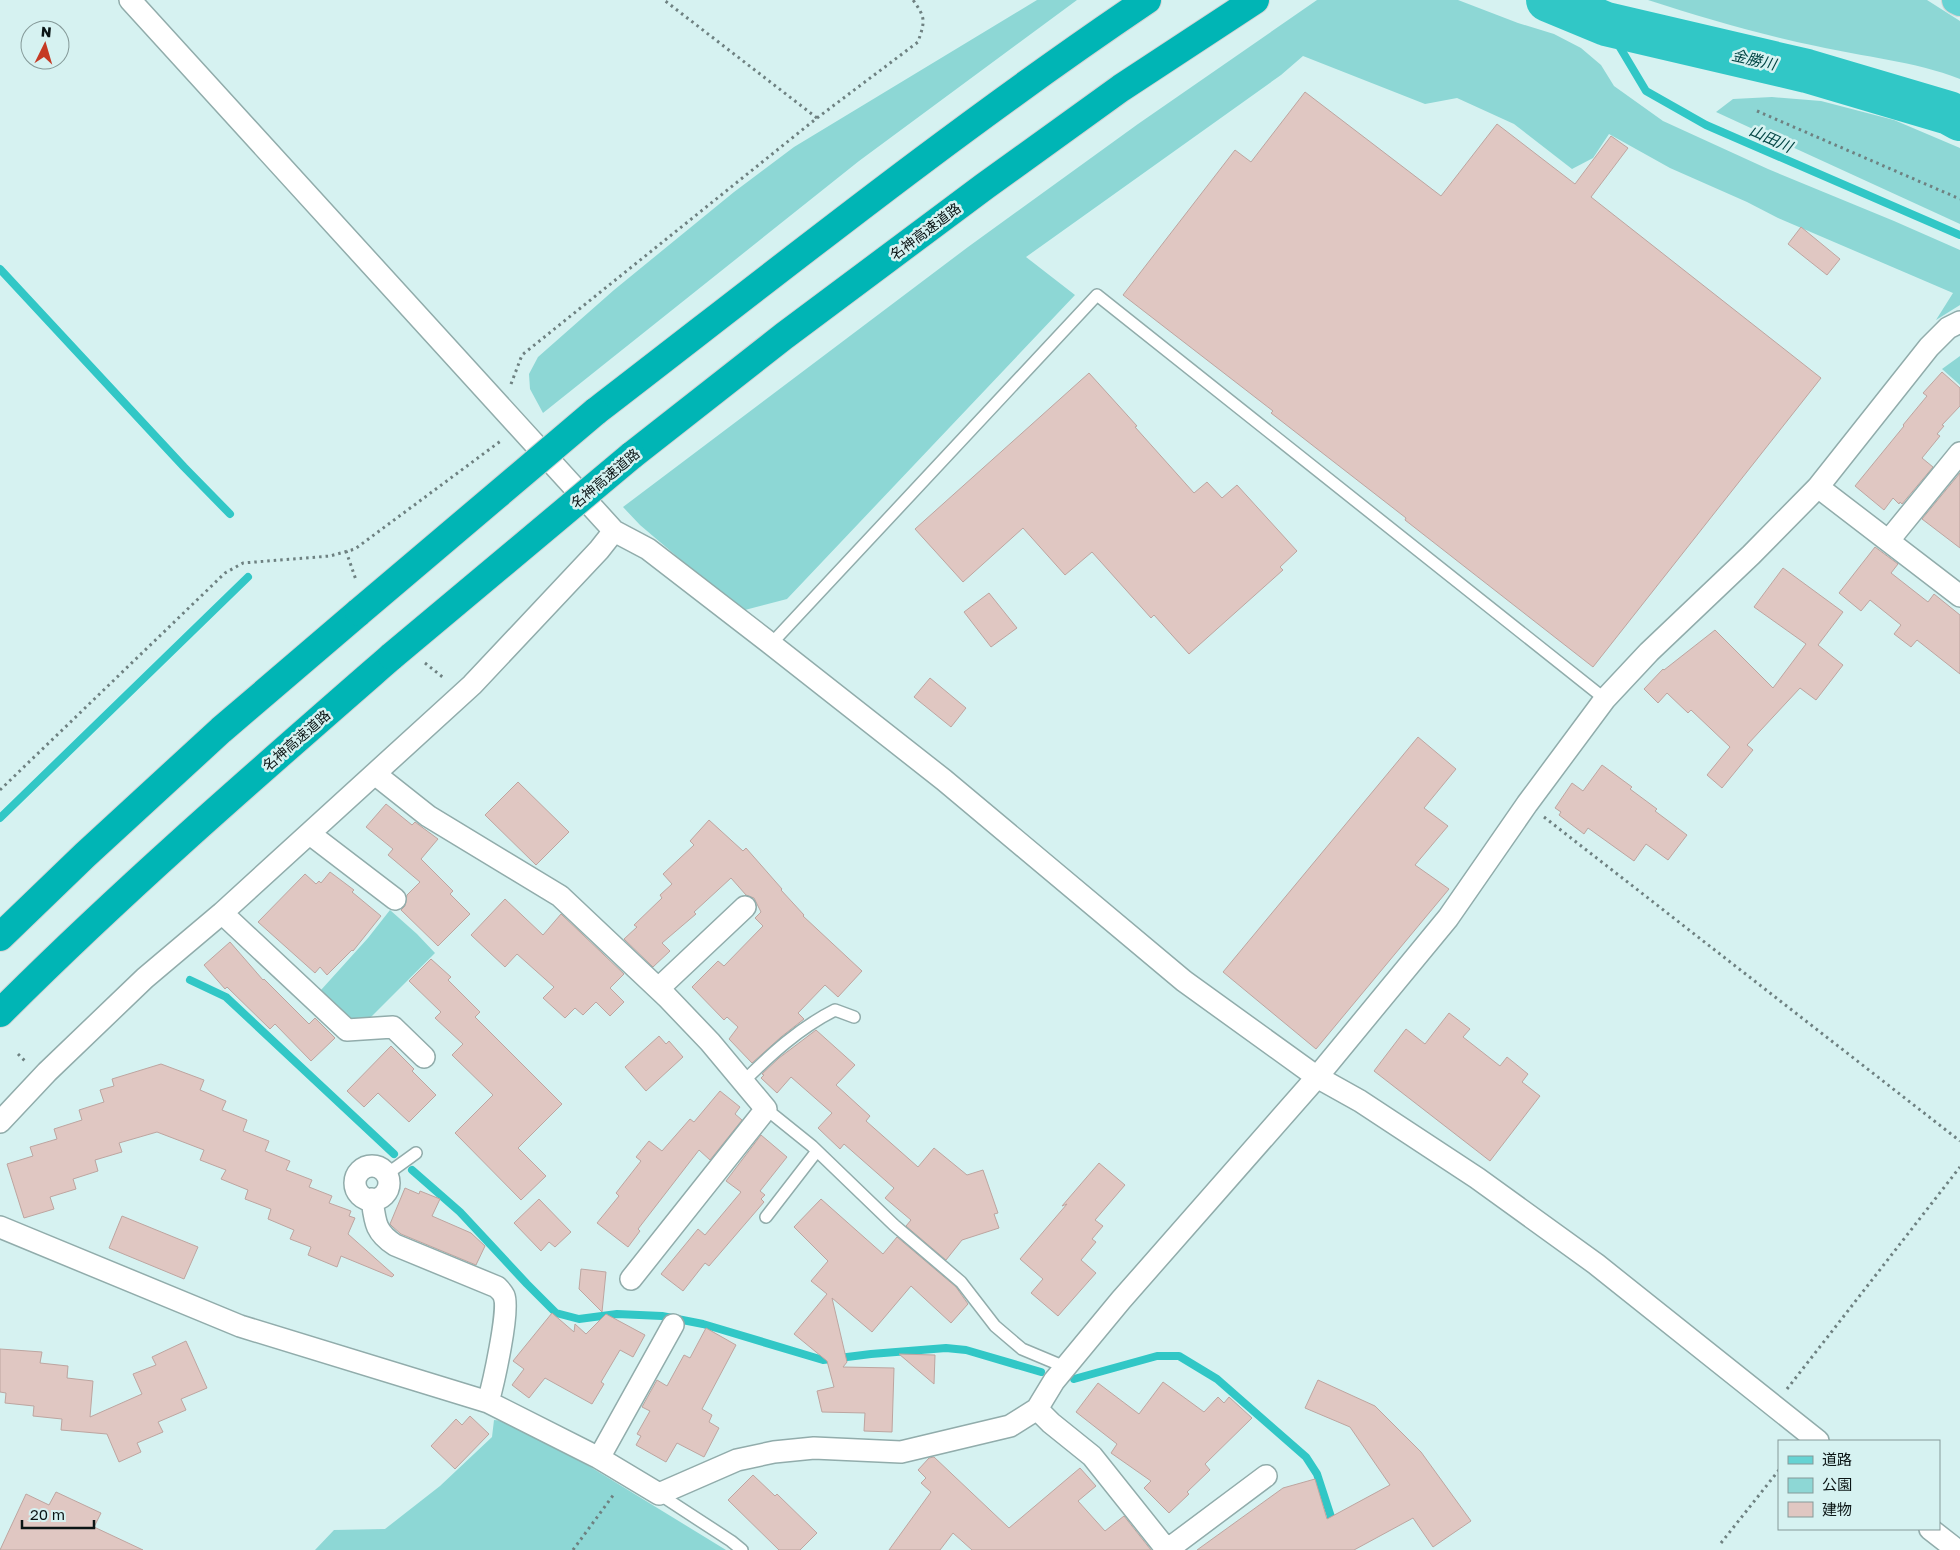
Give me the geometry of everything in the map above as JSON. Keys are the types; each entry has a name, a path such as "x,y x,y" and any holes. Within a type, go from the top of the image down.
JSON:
{"highway":[{"path":"0,937 85,855 214,737 595,412 954,136 1089,39 1147,0"},
{"name":"名神高速道路","path":"0,1013 129,889 258,773 392,656 631,456 784,336 985,186 1121,88 1255,0"}],"main road":[{"path":"1956,0 1960,2"}],"street":[{"path":"130,0 614,531 648,548 944,780 1184,981 1317,1076 1360,1101 1477,1178 1596,1264 1817,1440"},
{"path":"0,1227 240,1326 488,1402 599,1458 659,1494 737,1460 774,1452 814,1448 901,1452 1010,1426 1037,1408 1054,1381 1121,1300 1317,1076 1448,918 1527,804 1605,698 1649,652 1751,555 1818,487 1929,347 1948,328 1960,322"},
{"path":"1889,540 1960,453"},
{"path":"1818,487 1960,596"},
{"path":"0,1122 47,1072 138,985 310,834 472,685 599,550 614,531"},
{"path":"375,774 428,816 560,896 659,988 710,1042 742,1083 766,1109 631,1279"},
{"path":"310,834 396,899"},
{"path":"659,988 745,907"},
{"path":"222,913 347,1030 393,1027 424,1057"},
{"path":"370,1166 379,1168 386,1174 389,1184 382,1196 372,1199 363,1196 357,1189 358,1174 361,1170 370,1166"},
{"path":"372,1199 375,1223 382,1237 395,1245 497,1287 504,1296 505,1310 494,1381 488,1402"},
{"path":"599,1458 673,1326"},
{"path":"1037,1408 1051,1423 1092,1456 1167,1550 1266,1476"},
{"path":"1931,1530 1956,1550"}],"lane":[{"path":"771,644 1097,295 1605,698"},
{"path":"742,1083 770,1054 818,1018 835,1010 854,1016"},
{"path":"766,1109 817,1151 894,1225 961,1282 995,1326 1022,1349 1065,1367"},
{"path":"766,1217 817,1151"},
{"path":"386,1174 416,1153"},
{"path":"659,1494 742,1550"}],"path":[{"path":"664,0 817,118"},
{"path":"502,409 522,355 817,118 918,42 923,27 922,13 913,0"},
{"path":"1757,111 1960,199"},
{"path":"0,790 225,573 243,563 330,556 355,549 519,428"},
{"path":"1527,804 1960,1141"},
{"path":"1774,1406 1960,1166"},
{"path":"1721,1543 1778,1471"},
{"path":"573,1550 628,1476"}],"green space":[{"path":"1037,0 1077,0 859,161 543,413 530,389 529,374 538,357 614,290 734,192 794,147"},
{"path":"1317,0 1458,0 1518,23 1554,34 1581,48 1601,65 1614,86 1663,121 1768,169 1960,250 1960,305 1936,320 1953,293 1778,218 1670,168 1609,134 1593,158 1572,169 1514,124 1457,98 1425,104 1303,56 1281,75 1026,257 1075,295 787,599 741,611 640,525 623,507 968,247 1138,124"},
{"path":"1648,0 1927,0 1960,21 1960,79 1925,68 1773,36"},
{"path":"1772,97 1821,101 1894,120 1960,148 1960,224 1716,112 1733,99"},
{"path":"1960,356 1960,385 1942,369"},
{"path":"390,910 435,953 370,1018 349,1019 321,990 368,938"},
{"path":"494,1420 517,1422 726,1550 315,1550 334,1530 385,1529 440,1486 492,1437"}],"building":[{"path":"1305,92 1441,196 1497,124 1575,184 1611,136 1628,148 1591,197 1821,378 1593,667 1271,413 1273,411 1123,295 1235,150 1251,162"},
{"path":"1801,227 1840,259 1827,275 1788,244"},
{"path":"1942,372 1960,388 1960,406 1942,425 1944,426 1937,434 1940,436 1922,458 1933,467 1902,504 1900,502 1899,504 1893,498 1884,510 1855,486 1927,396 1923,393"},
{"path":"1089,373 1194,493 1207,482 1222,498 1237,485 1297,551 1280,567 1283,570 1189,654 1154,615 1151,618 1092,552 1065,575 1023,528 963,582 915,529"},
{"path":"1960,473 1960,548 1922,519"},
{"path":"1875,547 1898,564 1891,573 1928,602 1934,594 1960,615 1960,674 1917,640 1911,647 1894,634 1901,625 1870,600 1861,611 1839,593"},
{"path":"1783,568 1843,612 1818,645 1843,665 1816,700 1800,688 1747,745 1753,750 1722,788 1707,775 1730,747 1691,710 1688,713 1667,693 1658,703 1644,689 1663,669 1715,630 1773,688 1806,644 1754,607"},
{"path":"989,593 1017,628 991,647 964,612"},
{"path":"930,678 966,708 951,727 914,697"},
{"path":"1418,737 1456,769 1424,808 1448,826 1415,865 1449,889 1316,1049 1223,972"},
{"path":"1602,765 1632,787 1630,789 1657,809 1655,811 1687,835 1668,860 1646,844 1634,861 1588,828 1584,834 1559,815 1561,812 1555,808 1572,783 1583,791"},
{"path":"518,782 569,832 536,865 485,815"},
{"path":"386,804 412,825 415,822 438,839 421,859 453,891 450,894 470,914 438,946 401,910 405,906 407,895 420,882 388,855 393,849 366,827"},
{"path":"709,820 743,851 746,848 803,916 862,971 838,997 825,985 798,1013 804,1019 752,1063 729,1039 738,1027 727,1017 724,1020 692,987 718,961 724,966 763,926 755,918 761,912 754,898 746,895 731,878 694,912 696,914 662,943 670,951 653,967 624,939 637,927 634,925 662,898 660,895 672,884 663,874 694,845 690,841"},
{"path":"330,872 354,890 352,892 381,916 353,951 327,975 320,967 315,973 258,922 305,874 316,884 319,881 321,883"},
{"path":"505,899 543,935 561,914 624,974 610,988 624,1002 610,1016 596,1002 583,1015 575,1008 565,1018 543,998 554,987 517,954 505,967 471,935"},
{"path":"230,942 263,980 309,1024 315,1018 335,1038 311,1061 275,1024 270,1029 227,987 225,989 204,965"},
{"path":"431,959 451,977 448,980 480,1012 475,1017 562,1104 518,1148 546,1176 521,1200 455,1133 493,1095 452,1055 463,1044 435,1018 441,1012 409,981"},
{"path":"1449,1013 1470,1029 1463,1037 1500,1066 1507,1057 1528,1074 1522,1082 1540,1096 1490,1161 1374,1071 1406,1029 1425,1044"},
{"path":"816,1030 855,1065 836,1085 870,1116 866,1121 918,1167 934,1148 967,1175 983,1170 998,1213 994,1214 999,1228 962,1240 946,1260 906,1226 911,1220 885,1198 894,1188 844,1144 840,1149 818,1128 832,1113 791,1077 777,1093 761,1078 764,1075 762,1074 779,1058"},
{"path":"659,1036 666,1044 669,1041 683,1057 646,1091 625,1067"},
{"path":"391,1046 436,1095 409,1122 378,1093 364,1107 347,1091"},
{"path":"161,1064 204,1080 200,1090 226,1101 222,1110 247,1120 243,1131 269,1141 265,1151 290,1161 286,1170 312,1180 309,1187 332,1196 329,1203 351,1211 349,1216 355,1218 348,1234 394,1275 392,1277 341,1256 337,1267 308,1255 311,1247 290,1239 294,1230 268,1219 271,1209 245,1199 248,1190 221,1179 226,1170 200,1160 204,1150 157,1132 119,1143 122,1152 95,1160 98,1171 73,1179 76,1189 50,1197 54,1209 24,1218 7,1164 33,1156 30,1147 57,1139 54,1129 82,1120 79,1110 104,1102 100,1090 114,1086 112,1079"},
{"path":"720,1091 740,1107 735,1114 742,1120 710,1160 699,1150 638,1229 640,1231 628,1247 597,1223 619,1196 616,1193 641,1161 636,1157 649,1141 662,1151 690,1119 694,1122"},
{"path":"761,1135 787,1157 760,1191 765,1195 761,1199 764,1202 709,1266 705,1263 683,1291 661,1274 698,1229 705,1235 741,1192 726,1181"},
{"path":"1099,1163 1125,1185 1095,1220 1103,1226 1092,1239 1096,1242 1081,1260 1096,1273 1058,1316 1031,1293 1043,1279 1020,1259"},
{"path":"405,1188 419,1194 420,1191 440,1199 432,1216 471,1233 485,1246 476,1265 401,1234 390,1224"},
{"path":"539,1199 571,1232 555,1247 549,1242 541,1251 514,1223"},
{"path":"821,1199 883,1254 897,1237 956,1287 968,1304 951,1323 911,1286 872,1332 832,1298 847,1362 843,1367 894,1368 892,1432 864,1431 865,1413 822,1412 817,1391 834,1387 827,1361 794,1334 827,1294 811,1281 828,1261 794,1227"},
{"path":"122,1216 198,1247 184,1279 109,1248"},
{"path":"581,1269 606,1272 602,1312 579,1289"},
{"path":"552,1313 574,1332 575,1324 586,1334 606,1314 645,1335 633,1357 620,1350 601,1382 604,1384 592,1404 545,1378 529,1398 512,1385 524,1369 513,1361"},
{"path":"706,1328 736,1345 702,1409 712,1415 709,1422 719,1428 704,1457 677,1443 666,1462 636,1445 641,1436 637,1434 650,1411 642,1407 657,1380 667,1386 684,1355 690,1358"},
{"path":"186,1341 207,1388 181,1399 186,1410 158,1422 163,1432 137,1443 141,1452 119,1462 107,1434 61,1430 62,1419 33,1416 34,1406 5,1403 6,1393 0,1392 0,1349 42,1352 40,1363 68,1366 67,1378 93,1381 90,1417 142,1394 133,1374 156,1365 152,1357"},
{"path":"899,1354 935,1355 934,1384"},
{"path":"1318,1380 1375,1406 1421,1452 1471,1521 1433,1547 1413,1518 1354,1550 1197,1550 1283,1488 1315,1479 1327,1519 1390,1485 1350,1427 1305,1408"},
{"path":"1163,1382 1204,1412 1218,1397 1224,1403 1229,1397 1252,1418 1205,1464 1210,1470 1169,1513 1144,1488 1151,1481 1111,1453 1117,1444 1076,1412 1098,1383 1139,1414"},
{"path":"470,1416 489,1434 455,1469 431,1446 456,1419 462,1425"},
{"path":"934,1457 1009,1528 1080,1468 1096,1486 1078,1501 1105,1531 1124,1516 1151,1550 972,1550 953,1533 940,1550 889,1550 931,1492 921,1483 926,1478 918,1470 929,1458"},
{"path":"753,1475 775,1496 777,1494 817,1533 800,1550 779,1550 728,1500"},
{"path":"56,1492 101,1513 94,1527 143,1550 0,1550 26,1494 49,1505"}],"waterway":[{"name":"金勝川","path":"1548,0 1606,24 1807,71 1949,113 1960,119"},
{"name":"山田川","path":"1606,24 1646,91 1706,125 1960,235"},
{"path":"0,269 230,514"},
{"path":"0,818 248,577"},
{"path":"190,980 226,997 394,1154"},
{"path":"412,1170 460,1212 556,1313 579,1319 617,1314 662,1316 703,1324 823,1360 946,1348 966,1350 1041,1372"},
{"path":"1074,1379 1157,1356 1179,1356 1217,1379 1306,1457 1317,1474 1332,1520 1336,1524"}]}
